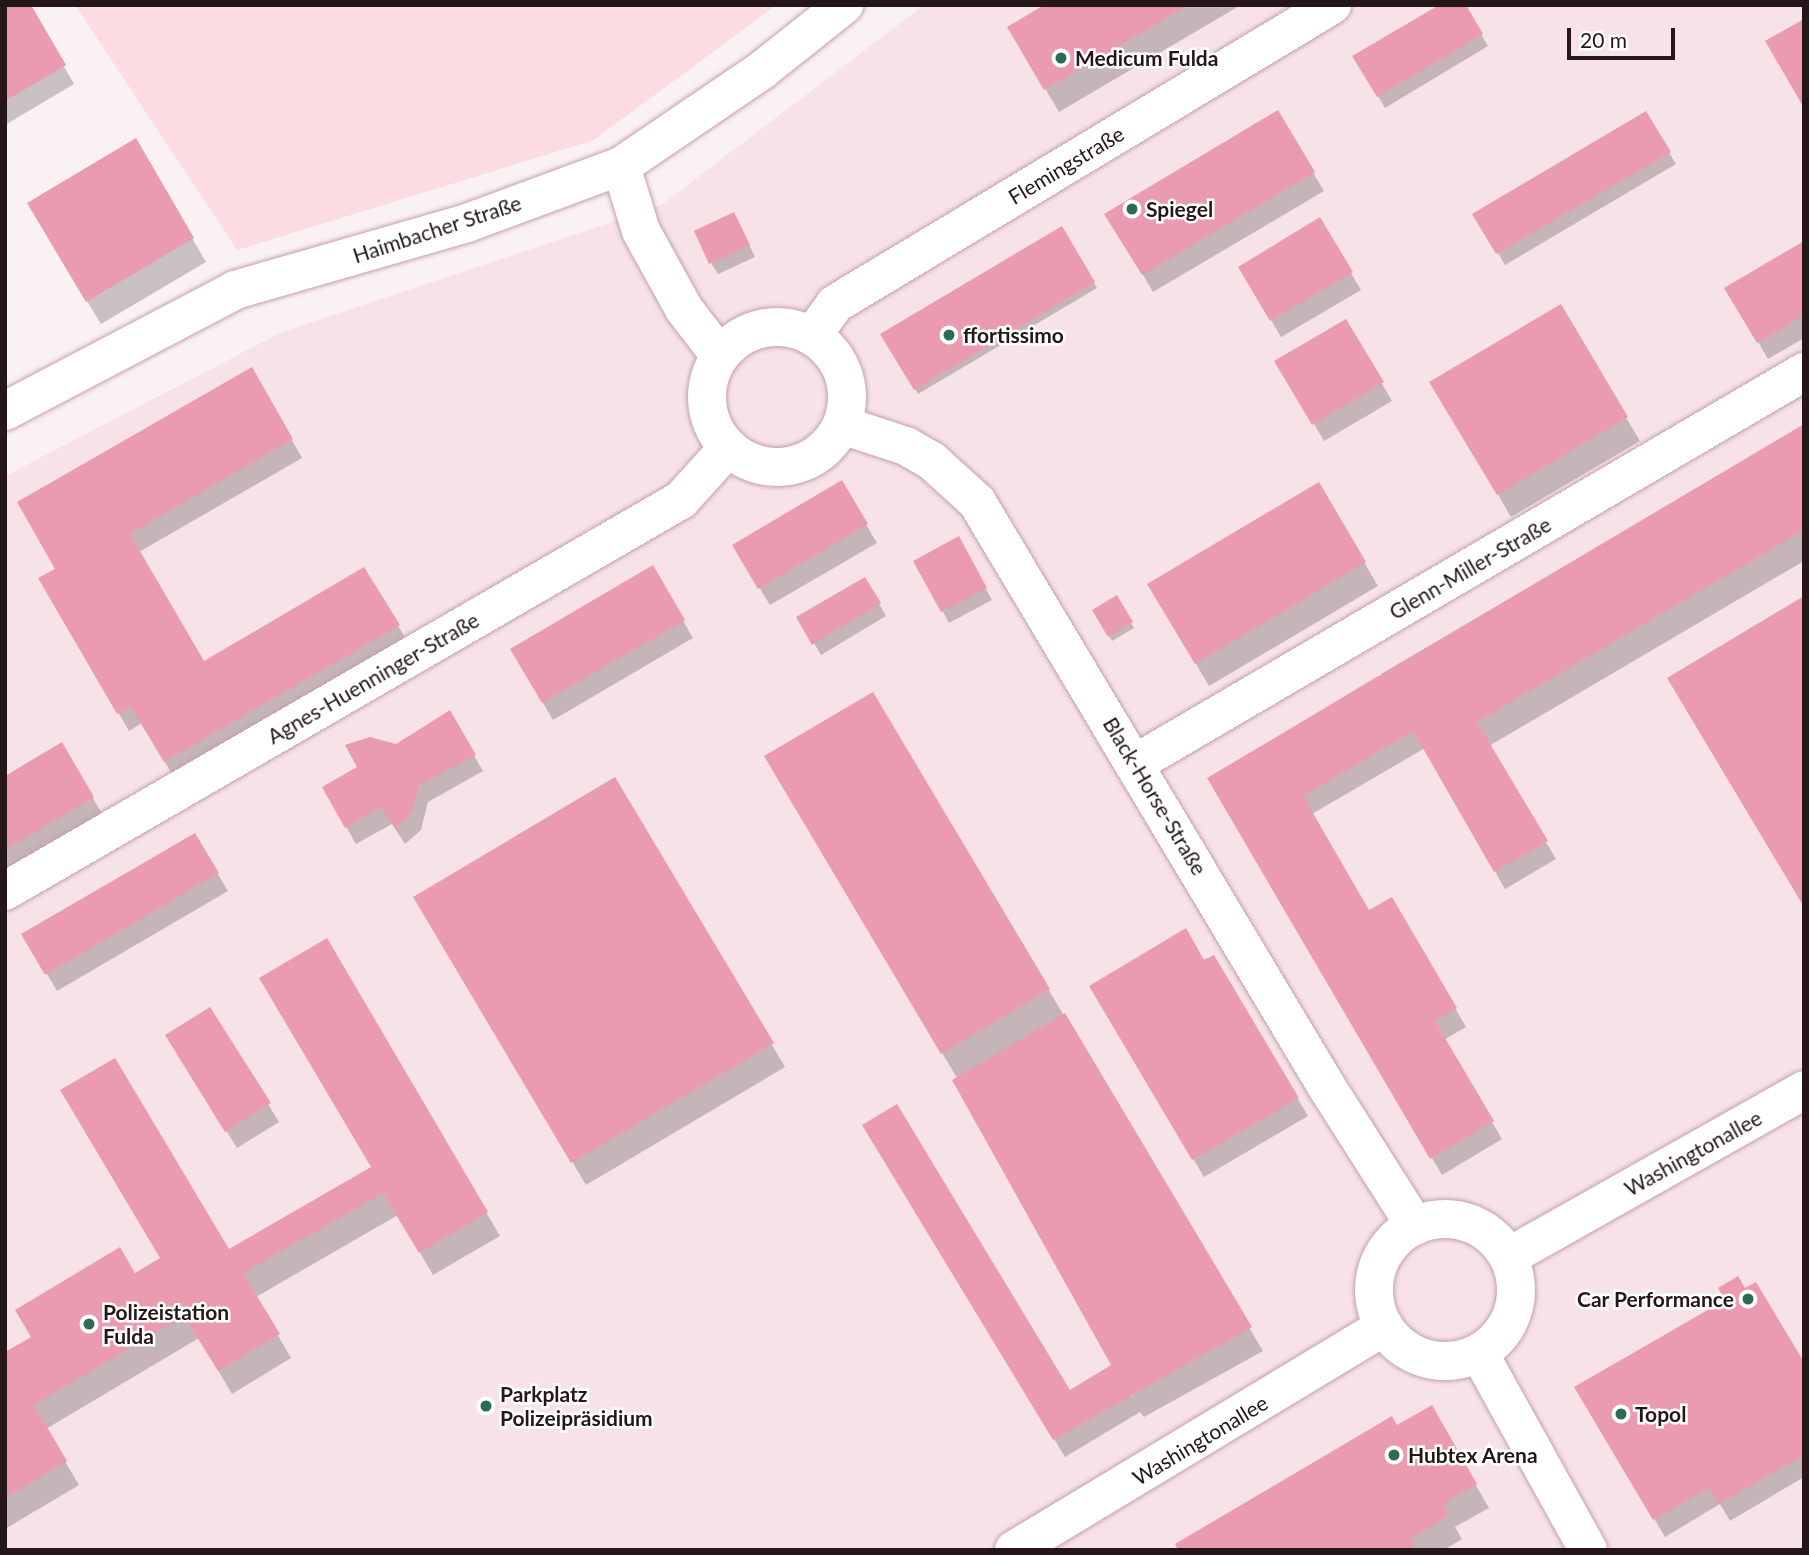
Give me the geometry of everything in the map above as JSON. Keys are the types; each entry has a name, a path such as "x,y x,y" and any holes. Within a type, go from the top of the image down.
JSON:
{"street":[{"name":"Haimbacher Straße","path":"5,411 235,290 467,223 621,166 762,70 844,5"},
{"name":"Flemingstraße","path":"812,336 835,304 1332,5"},
{"path":"621,166 641,231 684,309 720,356"},
{"path":"763,328 788,328 812,336 832,353 844,375 848,400 842,425 827,447 804,463 778,468 751,463 728,449 710,420 707,386 720,356 739,338 763,328"},
{"name":"Glenn-Miller-Straße","path":"1136,763 1804,372"},
{"name":"Black-Horse-Straße","path":"842,425 906,446 932,461 977,502 1136,763 1325,1084 1415,1226"},
{"name":"Agnes-Huenninger-Straße","path":"5,891 681,500 728,449"},
{"name":"Washingtonallee","path":"1508,1257 1804,1090"},
{"path":"1457,1220 1495,1240 1508,1257 1517,1293 1513,1311 1506,1328 1479,1353 1459,1360 1416,1356 1384,1327 1376,1309 1377,1270 1398,1237 1415,1226 1457,1220"},
{"name":"Washingtonallee","path":"1013,1550 1384,1327"},
{"path":"1479,1353 1588,1550"}],"shaded area":[{"path":"75,5 776,5 594,140 237,250"},
{"path":"924,5 1804,5 1804,1550 5,1550 5,476 282,332 660,206"}],"building":[{"path":"5,5 31,5 66,65 5,101"},
{"name":"Medicum Fulda","path":"1044,5 1188,5 1044,90 1007,27"},
{"path":"1439,5 1466,5 1483,34 1377,97 1352,56"},
{"path":"1804,19 1804,108 1765,41"},
{"path":"1278,110 1315,172 1142,275 1104,214"},
{"path":"1646,111 1671,152 1496,254 1472,214"},
{"path":"136,138 194,238 86,302 27,203"},
{"path":"734,212 750,245 709,264 694,231"},
{"path":"1320,217 1353,272 1270,321 1238,267"},
{"path":"1062,226 1095,282 914,390 880,334"},
{"path":"1804,241 1804,315 1757,343 1724,288"},
{"path":"1561,304 1628,417 1497,495 1429,382"},
{"path":"1346,319 1384,382 1312,425 1274,361"},
{"path":"252,367 293,439 130,534 204,661 364,567 400,625 164,762 131,707 117,714 38,578 55,569 17,502"},
{"path":"1804,424 1804,530 1477,722 1548,841 1494,872 1413,731 1303,796 1369,910 1392,897 1457,1008 1435,1021 1494,1121 1430,1159 1207,778"},
{"path":"842,480 868,524 758,589 732,545"},
{"path":"1319,482 1366,562 1195,664 1147,584"},
{"path":"959,536 987,588 941,612 913,561"},
{"path":"653,565 685,620 542,703 510,649"},
{"path":"865,577 881,603 812,645 796,617"},
{"path":"1117,595 1133,622 1108,637 1092,610"},
{"path":"1804,596 1804,907 1667,678"},
{"path":"873,692 1050,989 941,1054 764,756"},
{"path":"450,710 476,755 419,785 412,812 396,827 399,833 381,807 345,828 322,787 357,767 345,745 370,737 396,744"},
{"path":"62,742 94,797 5,850 5,776"},
{"path":"615,777 774,1043 571,1163 413,897"},
{"path":"195,833 219,873 45,975 21,934"},
{"path":"1186,928 1204,960 1214,955 1299,1098 1192,1160 1089,986"},
{"path":"327,938 488,1212 419,1253 383,1193 243,1273 280,1334 218,1371 184,1316 34,1405 67,1461 5,1498 5,1352 31,1337 15,1310 120,1247 135,1273 160,1258 60,1090 115,1058 229,1249 371,1167 259,978"},
{"path":"210,1007 271,1103 225,1132 165,1035"},
{"path":"1065,1013 1252,1327 1053,1440 862,1125 897,1104 1070,1390 1111,1365 952,1080"},
{"path":"1738,1276 1745,1288 1756,1282 1804,1362 1804,1455 1719,1504 1709,1488 1653,1520 1574,1387 1725,1300 1718,1288"},
{"name":"Hubtex Arena","path":"1432,1405 1477,1484 1443,1504 1450,1515 1410,1539 1416,1550 1178,1550 1175,1544 1392,1416 1397,1425"}],"place":[{"name":"Medicum Fulda","path":"1061,58"},
{"name":"Spiegel","path":"1132,209"},
{"name":"ffortissimo","path":"949,335"},
{"name":"Car Performance","path":"1748,1299"},
{"name":"Polizeistation Fulda","path":"89,1324"},
{"name":"Parkplatz Polizeipräsidium","path":"486,1406"},
{"name":"Topol","path":"1621,1414"},
{"name":"Hubtex Arena","path":"1394,1455"}]}
